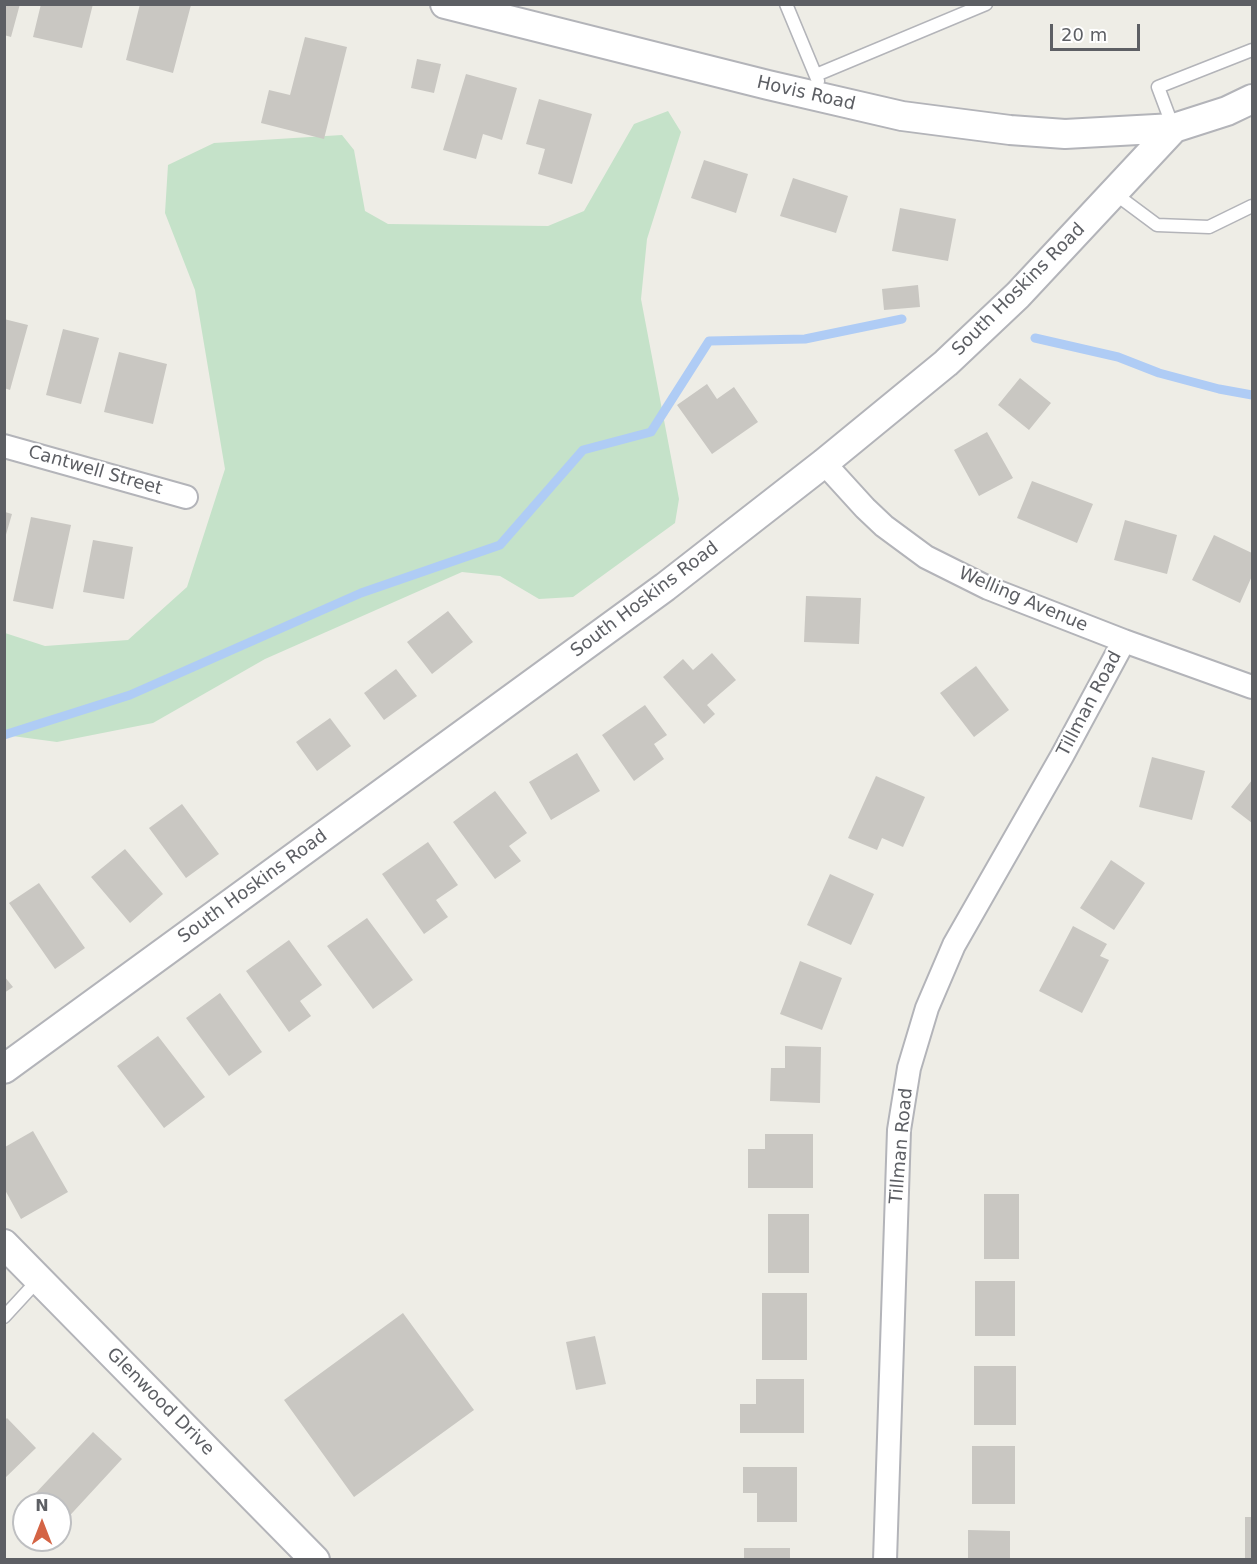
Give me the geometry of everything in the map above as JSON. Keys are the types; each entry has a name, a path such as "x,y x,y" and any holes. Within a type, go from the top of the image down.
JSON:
{"street":[{"name":"Hovis Road","path":"445,4 821,87 902,116 1010,130 1065,134 1174,128"},
{"name":"South Hoskins Road","path":"4,1069 665,587 824,463 946,363 1018,296 1174,128 1227,111 1252,99"},
{"name":"Cantwell Street","path":"4,446 186,497"},
{"name":"Welling Avenue","path":"824,463 884,526 926,557 988,588 1124,641 1252,687"},
{"name":"Tillman Road","path":"885,1560 899,1130 909,1068 927,1008 954,945 1062,756 1124,641"},
{"name":"Glenwood Drive","path":"4,1244 315,1560"}],"lane":[{"path":"786,4 821,87 986,4"},
{"path":"1174,128 1158,87 1252,50"},
{"path":"1114,193 1157,225 1209,227 1252,206"},
{"path":"4,1317 39,1279"}],"green space":[{"path":"668,111 681,132 647,239 641,299 679,499 675,523 573,597 539,599 500,576 462,572 265,659 153,723 57,742 5,735 5,633 45,646 128,640 187,587 225,469 195,290 165,213 168,165 214,143 342,135 354,150 365,211 388,224 548,226 584,211 634,124"}],"building":[{"path":"4,4 20,4 11,37 4,35"},
{"path":"41,4 93,4 82,48 33,37"},
{"path":"140,4 191,5 173,73 126,60"},
{"path":"305,37 347,47 324,139 261,123 269,90 290,95"},
{"path":"417,59 441,64 434,93 411,88"},
{"path":"466,74 517,88 502,140 483,134 476,159 443,150"},
{"path":"539,99 592,114 572,184 538,174 545,149 526,144"},
{"path":"704,160 748,174 736,213 691,198"},
{"path":"793,178 848,196 836,233 780,216"},
{"path":"900,208 956,219 948,261 892,251"},
{"path":"918,285 920,307 884,310 882,289"},
{"path":"4,319 28,325 10,390 4,388"},
{"path":"63,329 99,338 81,404 46,395"},
{"path":"119,352 167,364 153,424 104,412"},
{"path":"1020,378 1051,403 1029,430 998,405"},
{"path":"707,384 717,399 734,387 758,422 712,454 677,405"},
{"path":"987,432 1013,478 979,496 954,450"},
{"path":"1032,481 1093,504 1077,543 1017,518"},
{"path":"5,512 12,514 5,538"},
{"path":"31,517 71,525 53,609 13,601"},
{"path":"1125,520 1177,535 1167,574 1114,560"},
{"path":"1214,535 1252,553 1252,576 1240,603 1192,580"},
{"path":"93,540 133,547 124,599 83,592"},
{"path":"806,596 861,598 859,644 804,642"},
{"path":"448,611 473,642 432,674 407,642"},
{"path":"712,653 736,680 707,705 715,714 704,724 663,677 683,659 693,670"},
{"path":"976,666 1009,710 974,737 940,693"},
{"path":"396,669 417,696 384,720 364,693"},
{"path":"645,705 667,735 654,744 664,759 634,781 602,735"},
{"path":"330,718 351,746 317,771 296,742"},
{"path":"577,753 600,791 551,820 529,782"},
{"path":"1152,757 1205,771 1192,820 1139,807"},
{"path":"876,776 925,797 903,847 882,838 877,850 848,838"},
{"path":"1252,780 1252,823 1231,807"},
{"path":"495,791 527,833 509,846 521,861 495,879 453,822"},
{"path":"182,804 219,854 186,878 149,828"},
{"path":"428,842 458,885 436,900 448,917 424,934 382,874"},
{"path":"125,849 163,894 130,923 91,877"},
{"path":"1111,860 1145,883 1114,930 1080,908"},
{"path":"830,874 874,894 851,945 807,925"},
{"path":"39,883 85,948 55,969 9,903"},
{"path":"367,918 413,980 373,1009 327,946"},
{"path":"1073,926 1107,944 1100,956 1109,960 1082,1013 1039,991"},
{"path":"289,940 322,985 300,1001 311,1016 289,1032 246,971"},
{"path":"800,961 842,978 822,1030 780,1014"},
{"path":"4,976 13,987 4,993"},
{"path":"220,993 262,1052 229,1076 186,1018"},
{"path":"158,1036 205,1097 164,1128 117,1066"},
{"path":"785,1046 821,1047 820,1103 770,1101 771,1068 785,1068"},
{"path":"33,1131 68,1192 21,1219 5,1190 5,1147"},
{"path":"765,1134 813,1134 813,1188 748,1188 748,1149 765,1149"},
{"path":"984,1194 1019,1194 1019,1259 984,1259"},
{"path":"768,1214 809,1214 809,1273 768,1273"},
{"path":"975,1281 1015,1281 1015,1336 975,1336"},
{"path":"762,1293 807,1293 807,1360 762,1360"},
{"path":"403,1313 474,1410 354,1497 284,1400"},
{"path":"595,1336 606,1384 576,1390 566,1342"},
{"path":"974,1366 1016,1366 1016,1425 974,1425"},
{"path":"756,1379 804,1379 804,1433 740,1433 740,1404 756,1404"},
{"path":"7,1418 36,1448 4,1479 4,1421"},
{"path":"93,1432 122,1459 72,1513 72,1492 37,1492"},
{"path":"972,1446 1015,1446 1015,1504 972,1504"},
{"path":"743,1467 797,1467 797,1522 757,1522 757,1493 743,1493"},
{"path":"1245,1517 1252,1517 1252,1560 1245,1560"},
{"path":"968,1530 1010,1531 1010,1560 968,1560"},
{"path":"744,1548 790,1548 790,1560 744,1560"}],"waterway":[{"path":"4,735 130,695 361,593 500,545 583,450 651,432 709,341 805,339 902,319"},
{"path":"1035,338 1118,357 1159,373 1252,395"}]}
